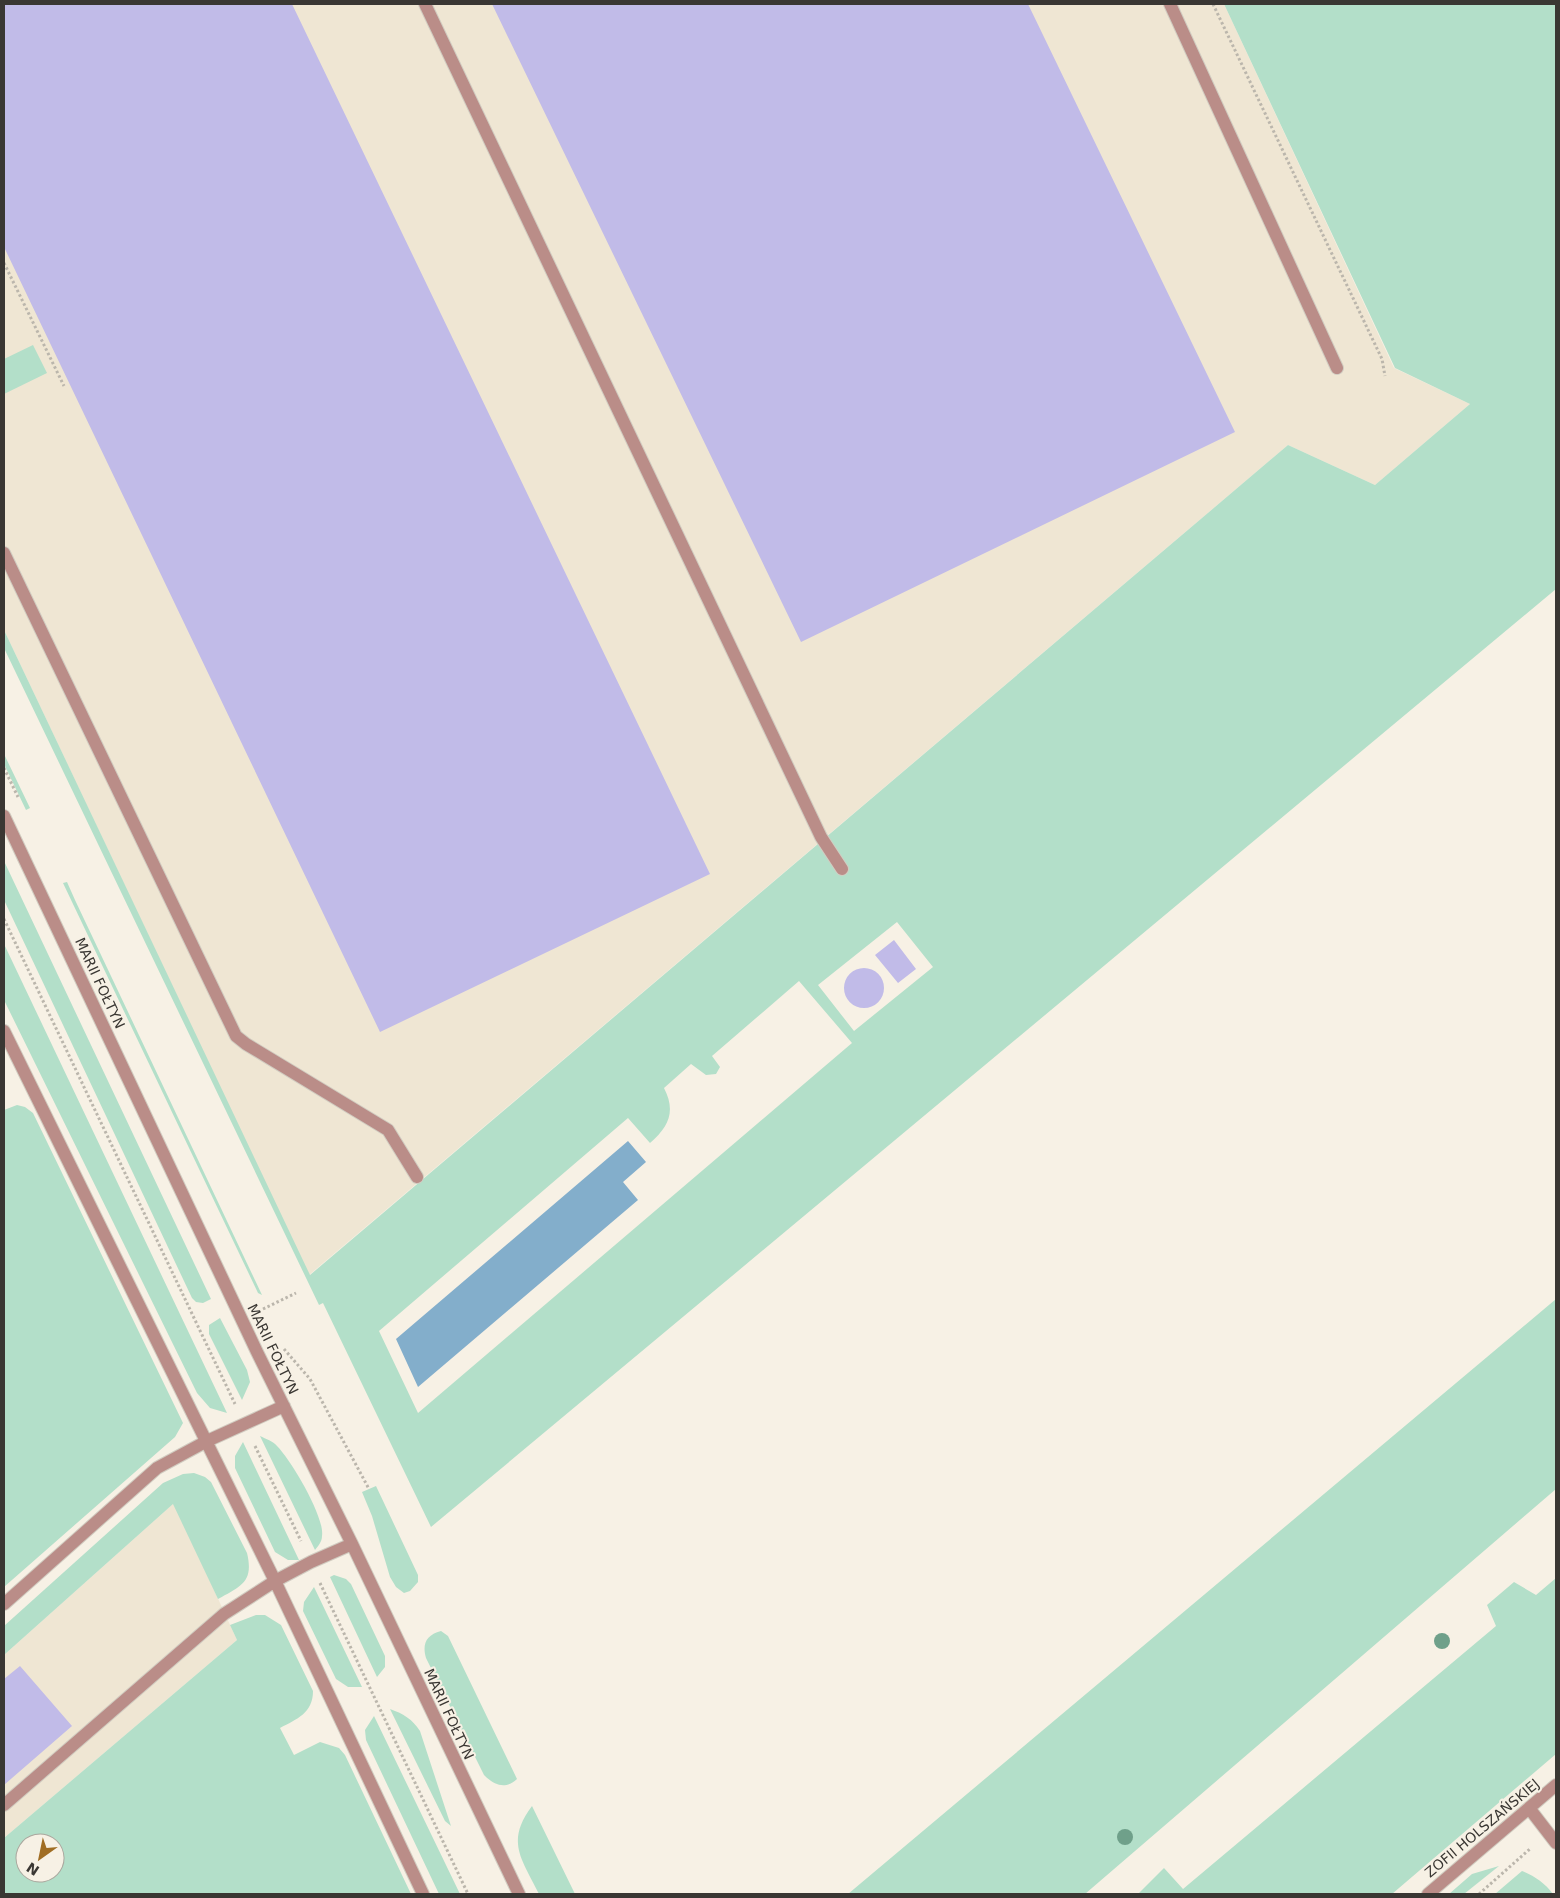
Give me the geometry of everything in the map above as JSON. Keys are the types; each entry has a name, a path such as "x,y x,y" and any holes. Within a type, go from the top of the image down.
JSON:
{"street":[{"path":"425,4 821,837 842,869"},
{"path":"1170,4 1336,368"},
{"path":"4,553 236,1036 246,1044 388,1130 417,1177"},
{"name":"MARII FOŁTYN","path":"4,816 284,1406 519,1894"},
{"path":"4,1031 275,1581 423,1894"},
{"path":"4,1604 157,1468 207,1441 284,1406"},
{"path":"4,1805 224,1614 275,1581 311,1562 352,1544"},
{"name":"ZOFII HOLSZAŃSKIEJ","path":"1428,1894 1556,1785"},
{"path":"1529,1808 1552,1838"}],"path":[{"path":"1212,4 1382,359 1385,376"},
{"path":"4,263 64,386"},
{"path":"261,1310 296,1293"},
{"path":"1479,1894 1552,1838"}],"shaded area":[{"path":"4,4 1224,4 1394,368 1470,404 1375,485 1288,445 309,1275 4,630"},
{"path":"174,1503 237,1640 4,1838 4,1655"}],"green space":[{"path":"1224,4 1556,4 1556,589 431,1527 323,1303 319,1305 4,648 4,630 310,1275 1288,445 1375,485 1470,404 1395,368","holes":["897,922 933,967 854,1031 818,985","799,981 852,1043 418,1413 379,1331 628,1118 650,1143 662,1131 669,1118 670,1104 664,1088 691,1064 706,1075 716,1074 720,1067 712,1056"]},
{"path":"33,345 47,373 4,394 4,359"},
{"path":"4,754 30,808 26,810 4,764"},
{"path":"4,861 211,1299 203,1303 196,1302 192,1298 4,900"},
{"path":"67,882 262,1295 258,1293 63,883"},
{"path":"4,944 227,1413 210,1408 197,1393 4,1000"},
{"path":"17,1105 25,1107 33,1113 183,1423 175,1437 4,1587 4,1110"},
{"path":"1556,1299 1556,1489 1085,1894 848,1894"},
{"path":"220,1318 247,1370 250,1382 242,1400 209,1334 209,1325"},
{"path":"260,1436 274,1443 283,1453 313,1503 322,1527 321,1542 315,1550"},
{"path":"243,1442 299,1560 288,1560 275,1552 235,1468 235,1456"},
{"path":"194,1473 205,1477 211,1482 247,1553 249,1571 244,1582 218,1599 173,1504 4,1655 4,1626 163,1483 183,1474"},
{"path":"376,1486 418,1575 418,1582 410,1591 404,1593 396,1587 390,1577 372,1516 362,1492"},
{"path":"334,1575 346,1579 351,1584 385,1656 385,1667 377,1677 330,1577"},
{"path":"1556,1578 1556,1754 1392,1894 1138,1894 1164,1868 1183,1889 1496,1626 1487,1605 1514,1582 1536,1595"},
{"path":"314,1587 362,1687 348,1687 336,1679 303,1611 304,1602"},
{"path":"256,1615 265,1615 281,1625 313,1691 307,1710 298,1718 280,1728 294,1755 320,1742 339,1748 345,1755 411,1894 4,1894 4,1838 237,1640 230,1625"},
{"path":"441,1631 448,1636 517,1779 513,1782 500,1785 484,1775 426,1658 426,1641 432,1635"},
{"path":"390,1709 407,1717 420,1731 451,1826 445,1821"},
{"path":"374,1716 460,1894 439,1894 366,1740 365,1730"},
{"path":"532,1806 575,1894 539,1894 527,1871 519,1850 518,1840 519,1830"},
{"path":"1499,1866 1464,1894 1449,1894 1472,1874"},
{"path":"1522,1871 1539,1880 1553,1894 1495,1894"}],"water":[{"path":"628,1141 646,1162 623,1182 638,1200 418,1387 396,1339"}],"building":[{"path":"4,4 292,4 710,874 380,1032 4,247"},
{"path":"492,4 1028,4 1235,432 801,642"},
{"path":"894,940 916,969 898,983 875,955"},
{"path":"868,968 875,971 881,977 884,988 883,996 875,1005 868,1008 860,1008 853,1005 845,996 844,984 847,977 856,969"},
{"path":"20,1666 72,1726 4,1785 4,1679"}]}
